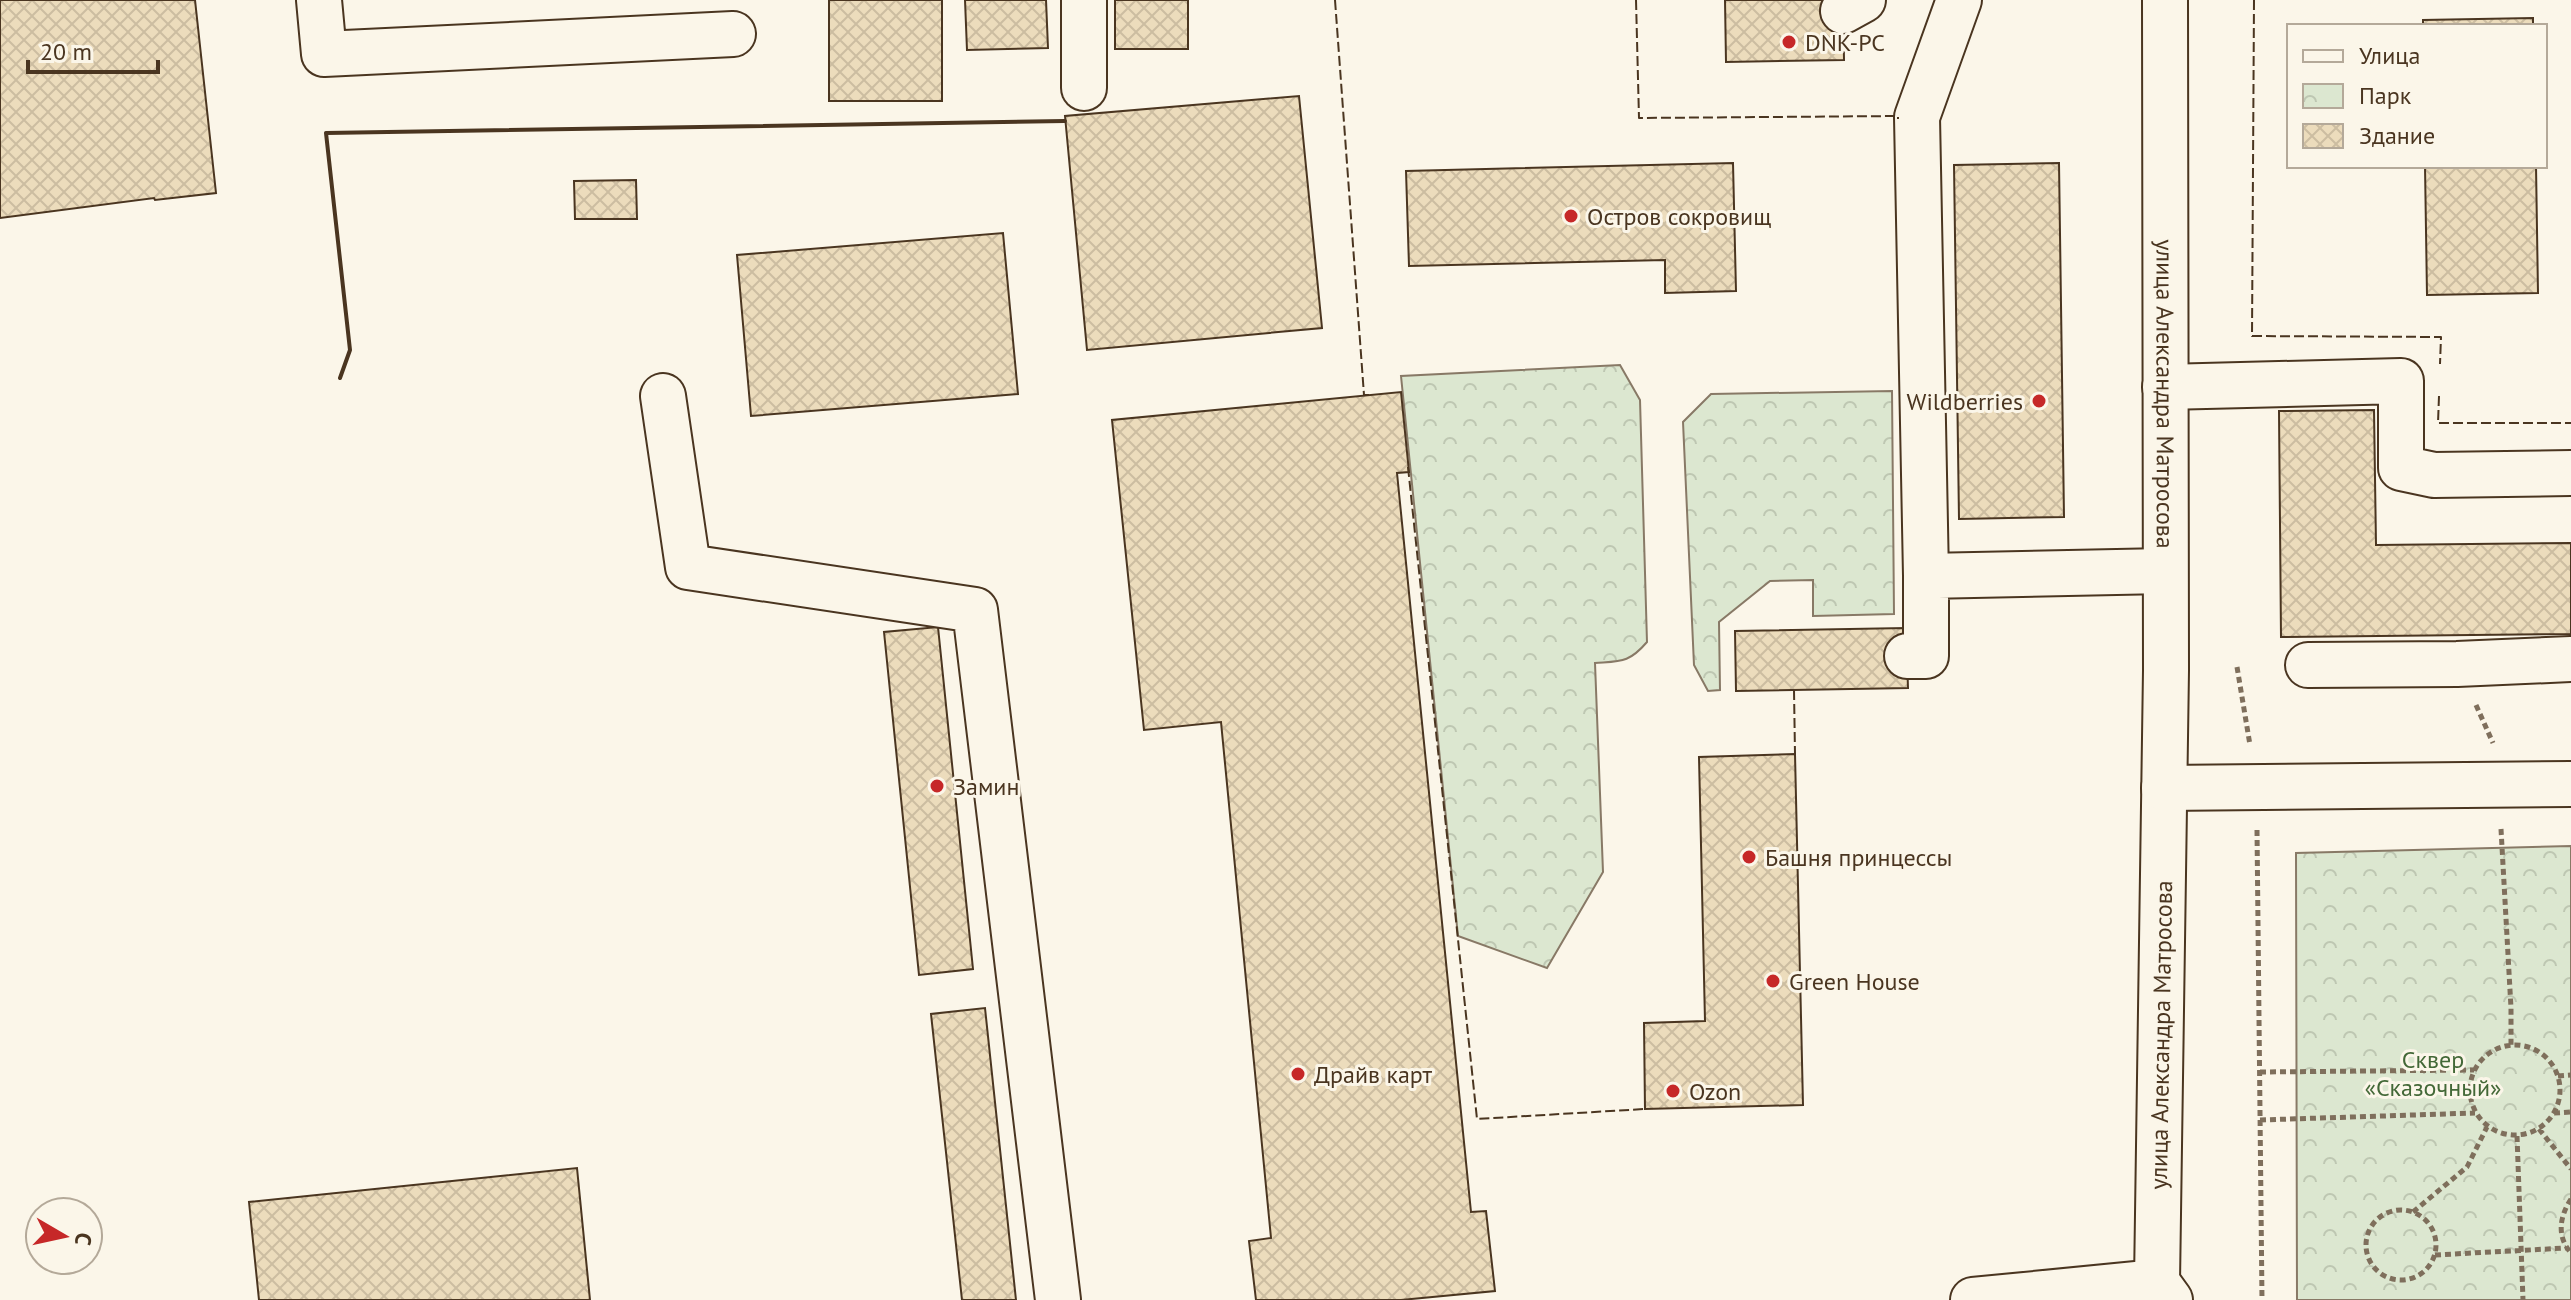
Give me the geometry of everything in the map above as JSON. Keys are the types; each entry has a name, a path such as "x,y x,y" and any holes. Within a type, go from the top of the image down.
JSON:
{"street":[{"path":"319,0 324,54 733,34"},
{"path":"1084,0 1084,88"},
{"path":"1907,656 1926,656 1917,117 1959,0"},
{"name":"улица Александра Матросова","path":"1973,1300 2159,1294 2164,788 2165,0"},
{"path":"2165,387 2420,381 2401,468 2434,475 2571,473"},
{"path":"663,396 688,567 975,610 1058,1300"},
{"path":"1926,576 2165,571"},
{"path":"2308,665 2571,659"},
{"path":"2164,788 2571,784"}],"path":[{"path":"2237,667 2256,787 2262,1300"},
{"path":"2500,816 2511,1045"},
{"path":"2511,1045 2534,1049 2544,1056 2558,1076 2559,1101 2554,1113 2539,1129 2517,1136 2487,1127 2475,1113 2470,1099 2469,1084 2474,1070 2489,1053 2511,1045"},
{"path":"2260,1072 2474,1070"},
{"path":"2558,1076 2571,1075"},
{"path":"2554,1113 2571,1112"},
{"path":"2260,1120 2475,1113"},
{"path":"2413,1212 2467,1167 2487,1127"},
{"path":"2539,1129 2571,1169"},
{"path":"2517,1136 2523,1300"},
{"path":"2435,1255 2569,1250 2560,1231 2562,1213 2571,1199"},
{"path":"2390,1212 2413,1212 2429,1224 2434,1233 2435,1255 2430,1265 2411,1279 2387,1278 2370,1261 2367,1238 2372,1227 2390,1212"}],"green space":[{"path":"1620,365 1640,400 1647,642 1624,660 1595,663 1603,872 1547,968 1458,936 1401,376"},
{"path":"1892,391 1894,614 1813,616 1813,580 1770,581 1719,622 1720,690 1708,691 1694,665 1683,422 1711,394"},
{"name":"Сквер «Сказочный»","path":"2571,846 2571,1300 2297,1300 2296,853"}],"building":[{"path":"0,0 195,0 216,193 0,218"},
{"path":"829,0 942,0 942,101 829,101"},
{"path":"965,0 1046,0 1048,48 967,50"},
{"path":"1115,0 1188,0 1188,49 1115,49"},
{"path":"1725,0 1843,0 1844,60 1726,62"},
{"path":"2533,18 2533,24 2423,24 2423,20"},
{"path":"1299,96 1322,328 1087,350 1065,116"},
{"name":"Остров сокровищ","path":"1733,163 1736,291 1665,293 1665,260 1409,266 1406,171"},
{"path":"2059,163 2064,517 1959,519 1954,165"},
{"path":"2425,168 2536,168 2538,293 2427,295"},
{"path":"636,180 637,219 575,219 574,181"},
{"path":"1003,233 1018,394 751,416 737,255"},
{"path":"1401,392 1409,472 1397,473 1471,1212 1486,1211 1495,1291 1401,1300 1256,1300 1249,1241 1271,1238 1221,722 1144,730 1112,420"},
{"path":"2374,410 2376,545 2571,543 2571,634 2281,637 2279,411"},
{"path":"938,627 973,969 919,975 884,632"},
{"path":"1906,628 1908,688 1736,691 1735,631"},
{"name":"Башня принцессы","path":"1795,754 1803,1105 1645,1109 1644,1023 1705,1021 1699,757"},
{"path":"985,1008 1016,1300 962,1300 931,1014"},
{"path":"577,1168 590,1300 259,1300 249,1202"}],"fence":[{"path":"1335,0 1364,395 1369,395"},
{"path":"1636,0 1639,118 1898,116 1898,119"},
{"path":"2254,0 2252,336 2441,337 2440,364"},
{"path":"2439,396 2438,423 2571,423"},
{"path":"1408,467 1477,1119 1645,1109"},
{"path":"1794,690 1795,754"}],"wall":[{"path":"340,378 350,350 326,133 1065,121"}],"place":[{"name":"DNK-PC","path":"1789,42"},
{"name":"Остров сокровищ","path":"1571,216"},
{"name":"Wildberries","path":"2039,401"},
{"name":"Замин","path":"937,786"},
{"name":"Башня принцессы","path":"1749,857"},
{"name":"Green House","path":"1773,981"},
{"name":"Драйв карт","path":"1298,1074"},
{"name":"Ozon","path":"1673,1091"}]}
